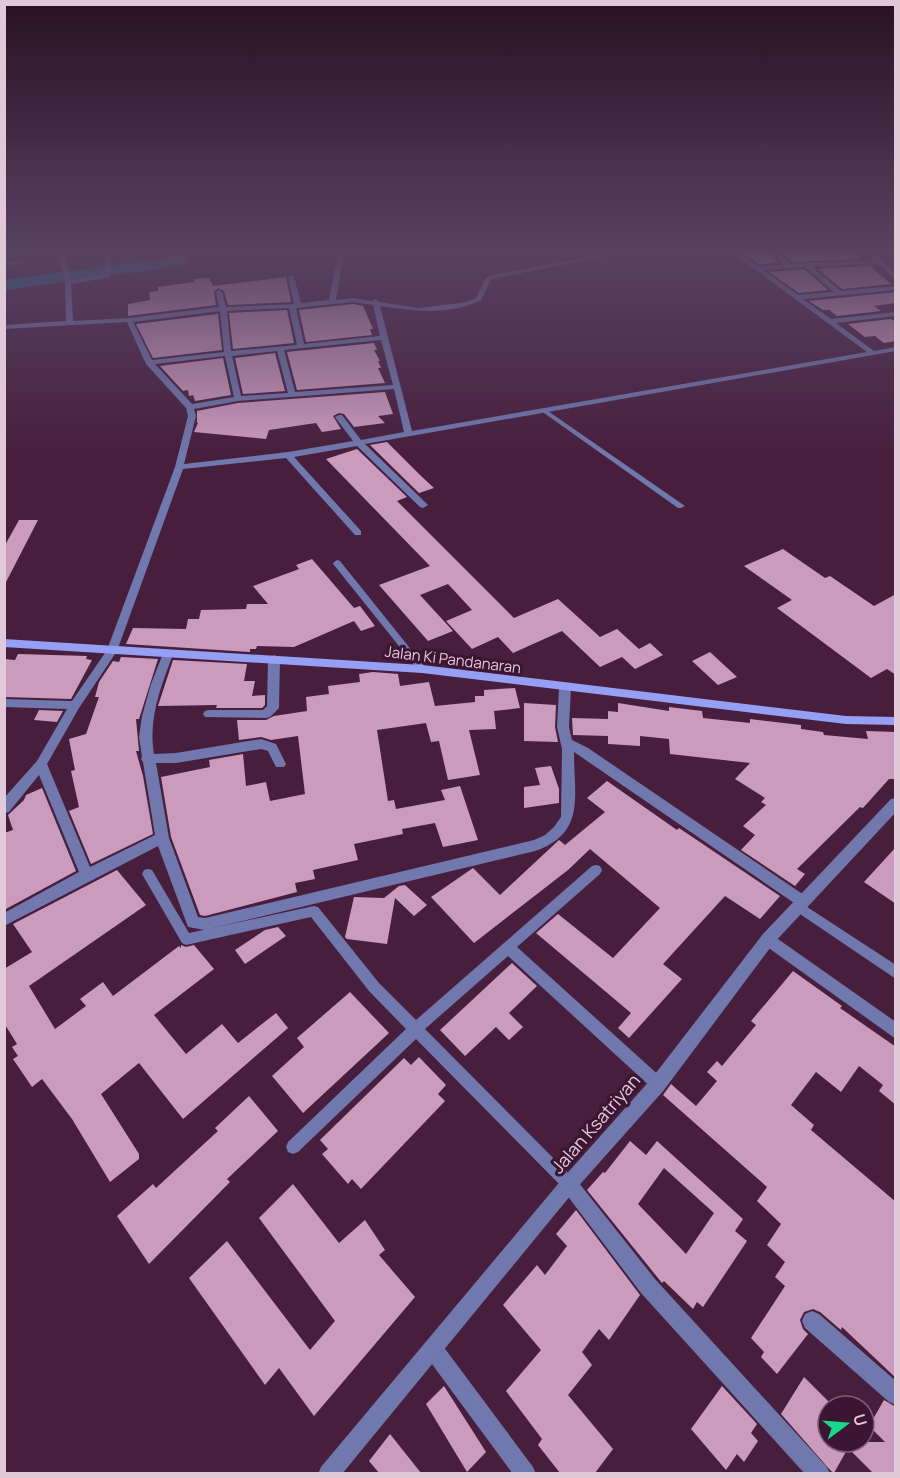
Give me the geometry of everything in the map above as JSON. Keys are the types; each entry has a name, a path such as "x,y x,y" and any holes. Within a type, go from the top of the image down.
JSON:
{"main road":[{"name":"Jalan Ki Pandanaran","path":"4,643 422,669 846,720 894,722"}],"street":[{"path":"70,317 70,323"},
{"path":"4,327 155,317"},
{"path":"224,317 228,353 238,399"},
{"path":"297,317 301,346"},
{"path":"378,317 409,434"},
{"path":"825,317 873,353"},
{"path":"831,321 868,317"},
{"path":"4,808 41,764 75,705 112,651 179,467 192,416 190,407 149,362 129,320"},
{"path":"149,362 383,338"},
{"path":"280,348 292,395"},
{"path":"179,467 288,456 896,349"},
{"path":"190,407 238,399 396,387"},
{"path":"339,417 359,443 423,505"},
{"path":"288,456 358,533"},
{"path":"168,654 145,720 147,759 162,838 193,923 205,924 236,917 535,845 550,839 559,831 567,818 567,743 563,727 565,688"},
{"path":"209,714 266,714 271,712 274,659"},
{"path":"4,703 75,705"},
{"path":"567,743 584,750 800,903"},
{"path":"147,759 176,758 261,744 275,748 280,764"},
{"path":"41,764 87,875"},
{"name":"Jalan Ksatriyan","path":"328,1473 569,1184 658,1084 768,939 896,803"},
{"path":"4,920 162,838"},
{"path":"768,939 896,1032"},
{"path":"569,1184 648,1286 820,1473"},
{"path":"812,1321 896,1395"},
{"path":"433,1348 526,1473"}],"lane":[{"path":"546,412 681,506"},
{"path":"337,563 422,669"},
{"path":"292,1147 417,1028 596,870"},
{"path":"148,874 186,939 314,911 374,987 569,1184"},
{"path":"800,903 896,973"},
{"path":"509,948 658,1084"}],"building":[{"path":"194,317 218,317 222,350 153,358 136,324"},
{"path":"229,317 288,317 294,343 233,349"},
{"path":"301,317 368,317 373,329 370,329 372,335 306,342"},
{"path":"891,319 896,322 896,341 884,343 875,336 865,337 848,324"},
{"path":"374,343 377,350 374,350 380,361 378,361 381,368 378,368 385,383 297,390 287,352"},
{"path":"275,353 285,391 243,394 235,358"},
{"path":"223,358 231,395 195,401 193,395 189,396 188,390 183,391 160,366"},
{"path":"385,392 393,414 378,416 385,423 354,427 344,414 339,413 333,416 341,429 322,432 316,423 269,430 266,439 194,432 198,423 197,411 238,403"},
{"path":"387,442 434,488 419,493 370,445"},
{"path":"357,449 407,497 397,501 514,618 558,599 600,637 617,629 639,649 650,643 663,655 635,669 622,657 600,667 562,631 513,653 498,637 472,649 446,621 472,610 448,584 420,595 453,631 428,641 379,585 430,566 326,459"},
{"path":"19,520 38,520 4,586 4,547"},
{"path":"783,549 825,578 830,576 874,606 896,594 896,675 887,669 871,678 777,608 792,600 744,566"},
{"path":"312,559 354,608 360,606 375,626 361,631 354,621 294,647 257,646 256,649 250,649 250,652 126,644 133,628 186,629 188,619 199,619 201,610 246,609 247,604 268,604 253,586 299,569 296,565"},
{"path":"710,652 737,677 718,685 692,661"},
{"path":"18,654 87,656 86,659 92,660 71,699 4,697 4,659 15,660"},
{"path":"121,657 158,659 139,719 136,719 139,751 136,751 143,776 153,834 91,864 69,811 79,807 71,771 75,770 69,739 86,734 99,697 95,697 99,682 113,661 119,662"},
{"path":"173,660 247,664 244,681 255,681 252,696 265,695 265,705 262,708 216,708 217,705 158,706"},
{"path":"373,672 398,674 400,686 429,682 435,706 475,702 475,696 484,696 484,690 515,688 520,708 494,711 496,729 469,730 480,775 448,780 439,741 431,742 426,723 377,730 388,801 394,800 396,809 445,800 441,790 460,786 478,840 443,847 435,823 402,829 403,834 354,844 358,860 313,870 315,879 295,883 297,892 205,916 200,915 171,837 161,777 210,767 209,760 243,754 246,786 266,782 270,801 305,794 298,736 271,740 261,737 239,740 237,720 266,720 274,716 307,711 306,697 329,694 328,686 360,682 359,674"},
{"path":"524,703 556,705 555,727 558,742 524,741"},
{"path":"618,703 669,711 669,707 702,711 703,718 750,723 750,719 801,725 801,729 823,732 824,735 868,739 866,731 896,732 896,779 889,779 863,808 860,807 797,869 805,874 795,886 741,850 755,835 743,826 766,805 761,802 765,798 735,779 750,763 670,754 669,739 640,736 640,746 608,744 608,736 573,735 572,718 608,719 608,711 618,712"},
{"path":"39,710 63,711 57,722 34,720"},
{"path":"551,766 559,789 559,803 524,808 524,787 540,785 535,768"},
{"path":"607,781 677,830 679,828 780,896 760,919 725,896 663,964 682,979 629,1038 618,1028 631,1013 536,933 558,914 613,958 660,908 590,849 568,870 474,943 431,897 473,868 500,895 559,840 565,845 605,812 587,798"},
{"path":"42,788 76,871 4,910 4,833 13,830 8,815 24,800 26,795"},
{"path":"896,847 896,904 864,882"},
{"path":"117,870 146,905 29,986 55,1029 86,1006 80,999 103,982 113,996 179,946 181,948 181,945 186,947 194,945 214,969 154,1015 186,1054 222,1024 238,1043 276,1013 288,1028 183,1119 139,1063 101,1094 139,1154 139,1159 110,1182 72,1119 42,1079 32,1087 13,1059 18,1056 12,1047 17,1044 4,1023 4,969 32,952 13,924"},
{"path":"405,885 427,905 414,916 395,898 387,944 345,937 354,897 384,898 399,886"},
{"path":"278,927 286,936 245,964 235,950 265,930"},
{"path":"512,963 537,986 509,1013 523,1027 509,1040 496,1027 465,1056 440,1030"},
{"path":"793,971 842,1006 840,1008 896,1047 896,1105 879,1091 883,1085 859,1066 841,1092 816,1072 791,1105 814,1125 811,1130 896,1202 896,1378 842,1327 841,1330 820,1312 813,1309 804,1312 800,1320 803,1329 808,1334 777,1374 761,1357 764,1352 751,1338 785,1286 775,1277 785,1262 767,1245 781,1224 757,1201 767,1187 663,1095 671,1084 696,1106 717,1081 707,1072 717,1061 722,1066 756,1025 751,1021"},
{"path":"350,992 389,1033 303,1113 272,1076 304,1047 297,1038"},
{"path":"419,1057 446,1085 438,1094 445,1101 361,1189 352,1179 348,1184 322,1154 328,1149 320,1140 404,1058 411,1065"},
{"path":"249,1096 278,1131 227,1179 230,1182 149,1264 117,1216 153,1184 156,1188 218,1131 215,1128"},
{"path":"630,1141 646,1155 657,1141 743,1219 735,1231 747,1241 703,1307 697,1302 693,1309 664,1281 662,1283 587,1190 603,1172 605,1173","holes":["664,1168 714,1213 686,1254 638,1204"]},
{"path":"293,1184 339,1243 365,1220 385,1250 379,1255 415,1297 314,1416 279,1368 265,1385 189,1278 227,1241 310,1350 335,1321 259,1218"},
{"path":"576,1210 640,1295 609,1340 599,1329 582,1352 592,1365 568,1395 613,1449 595,1473 560,1473 538,1445 542,1439 506,1391 541,1350 503,1305 537,1265 545,1275 567,1246 556,1234"},
{"path":"804,1377 821,1394 816,1394 816,1454 781,1414"},
{"path":"444,1386 486,1452 467,1472 426,1404"},
{"path":"722,1386 757,1424 751,1433 758,1441 744,1462 737,1454 726,1470 691,1429"},
{"path":"884,1400 896,1407 896,1473 873,1473 854,1454 876,1454 876,1442 885,1442 876,1433 876,1414"},
{"path":"390,1434 421,1473 379,1473 369,1461"},
{"path":"816,1454 845,1454 834,1473"}]}
